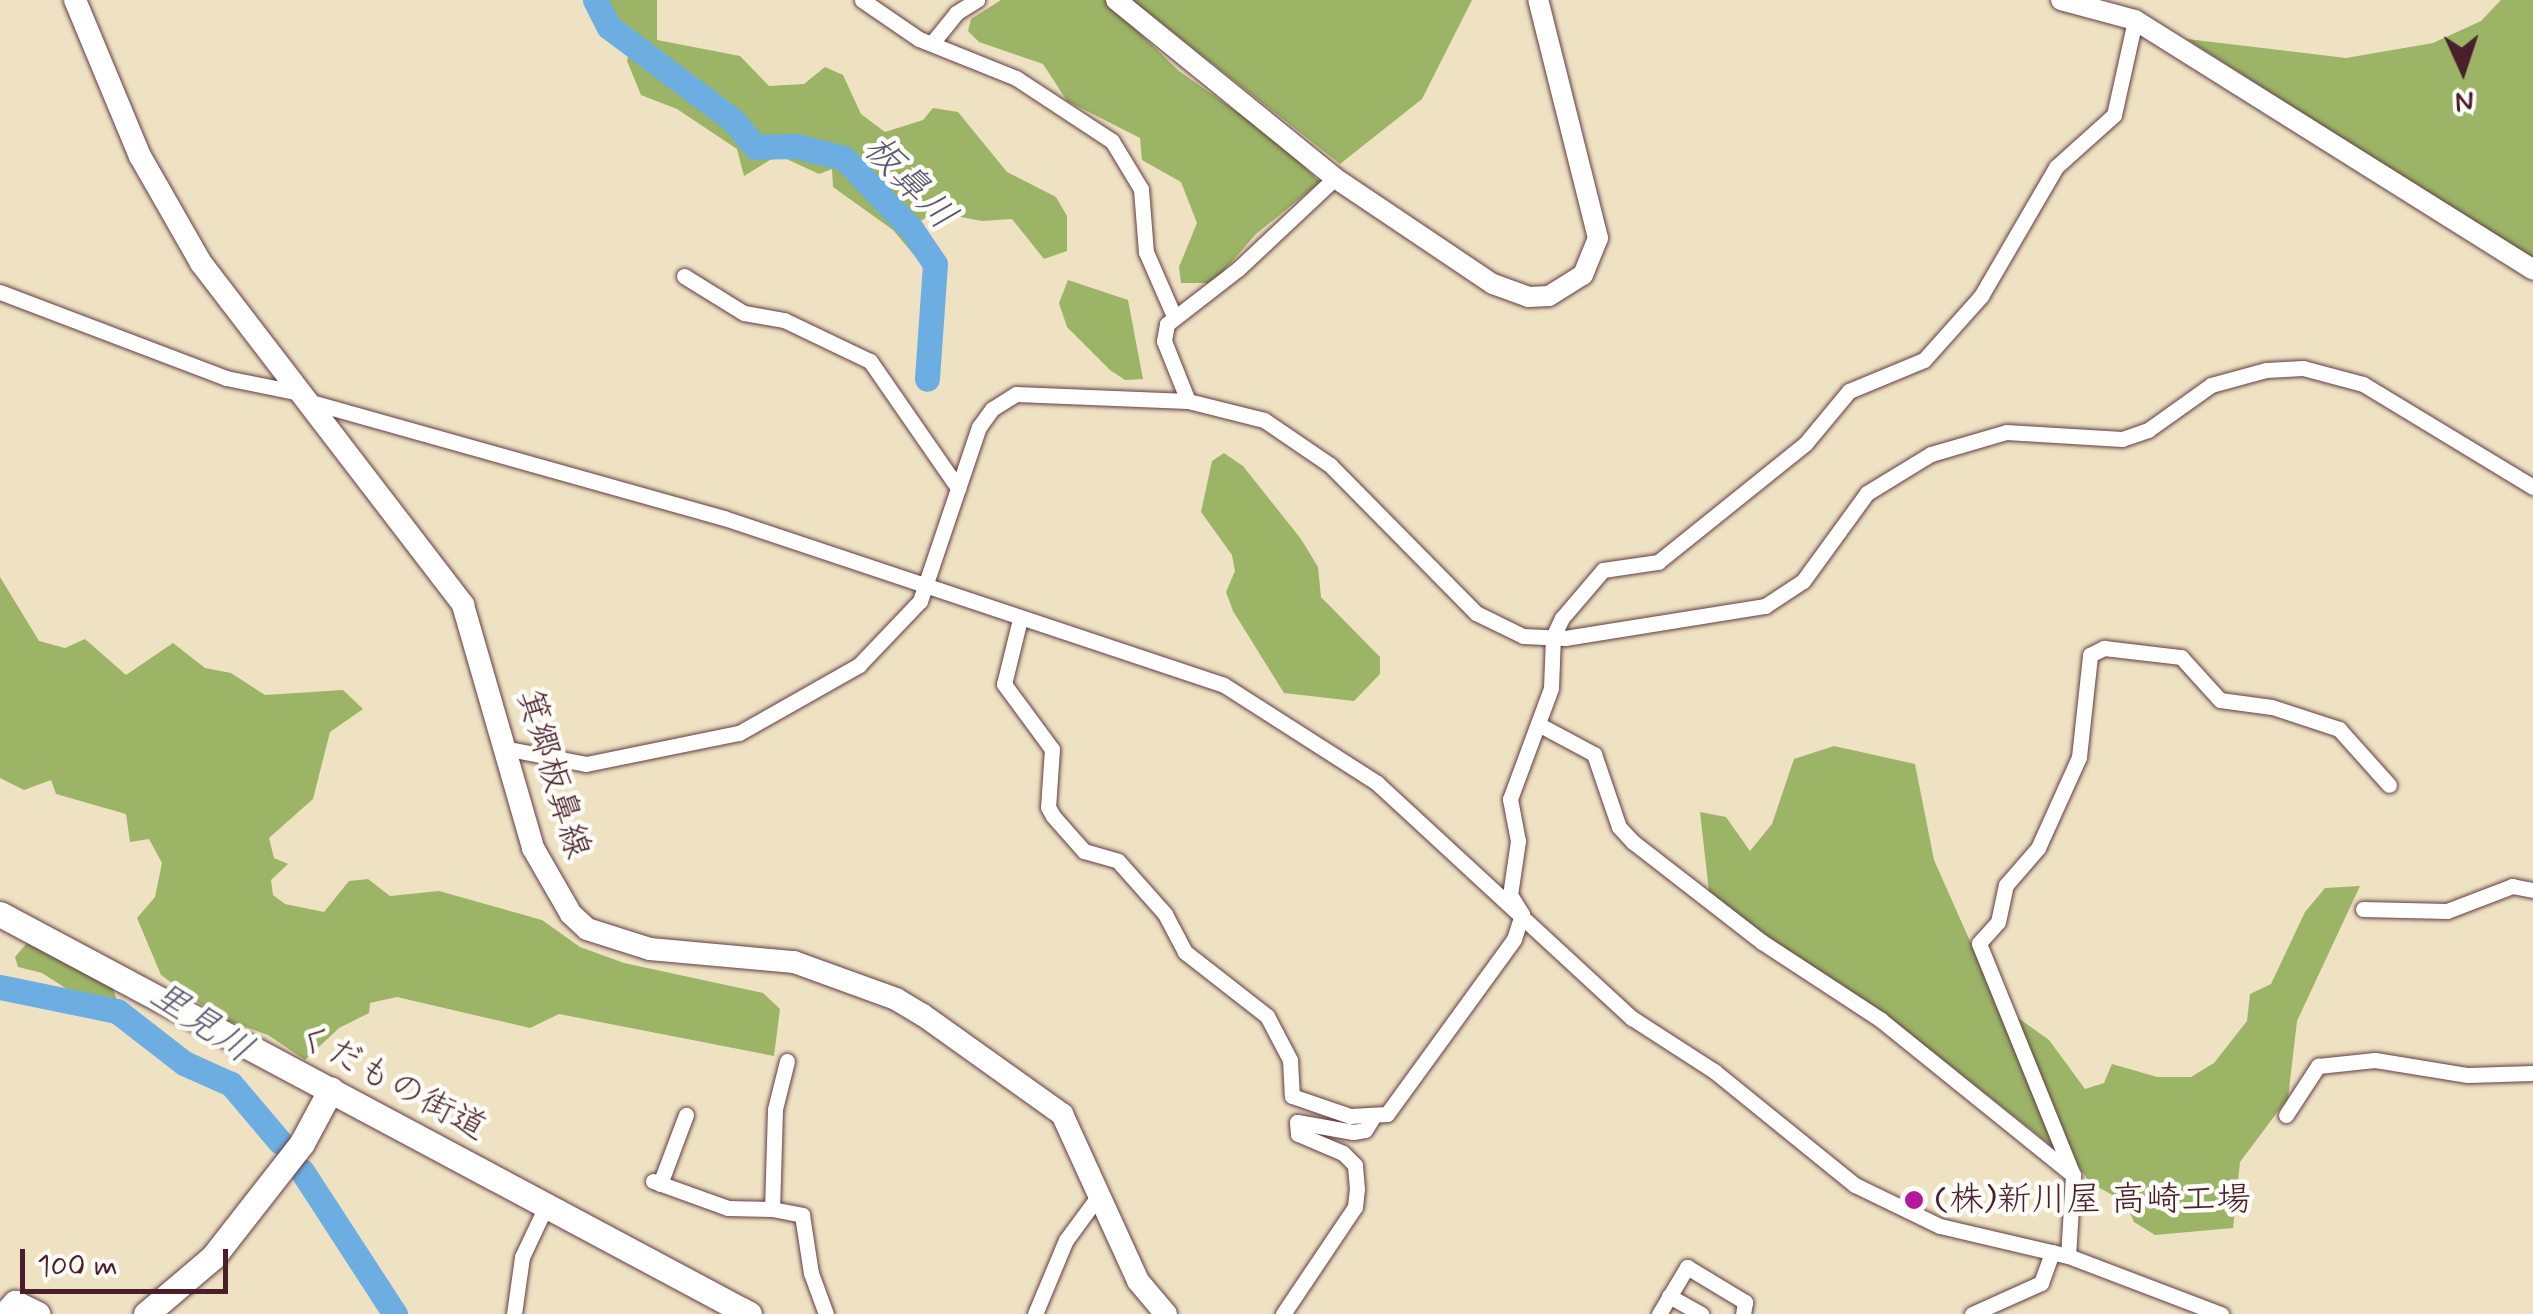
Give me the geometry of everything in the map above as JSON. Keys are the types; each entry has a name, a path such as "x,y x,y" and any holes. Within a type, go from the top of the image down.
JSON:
{"main road":[{"name":"箕郷板鼻線","path":"75,0 168,210 298,396 464,605 544,872 587,929 650,949 794,962 896,998 1062,1114 1097,1198 1138,1280 1166,1314"},
{"name":"くだもの街道","path":"0,914 749,1314"},
{"path":"146,1314 213,1257 302,1143 331,1089"},
{"path":"6,1314 15,1302 38,1314"}],"street":[{"path":"862,0 932,43 1016,78 1118,146 1141,189 1146,252 1174,316"},
{"path":"932,43 976,0"},
{"path":"1116,0 1335,178 1510,292 1548,296 1582,275 1595,253 1596,222 1538,0"},
{"path":"2061,0 2135,20 2533,270"},
{"path":"1522,914 1510,895 1518,841 1510,799 1554,673 1552,637 1603,570 1658,562 1804,444 1849,391 1924,360 1981,296 2056,167 2114,114 2135,20"},
{"path":"1188,401 1164,341 1174,316 1238,269 1335,178"},
{"path":"684,276 744,313 784,320 870,361 958,488"},
{"path":"0,292 226,378 724,518 1224,685 1377,783 1632,1018 1714,1071 1854,1185 1940,1226 2060,1254 2221,1314"},
{"path":"509,749 586,764 750,730 876,650 920,601 979,427 999,402 1016,394 1188,401 1264,420 1297,438 1476,612 1523,636 1552,637 1765,606 1803,581 1867,494 1946,447 2006,432 2122,439 2148,430 2211,384 2255,372 2303,368 2363,384 2533,486"},
{"path":"1020,619 1004,684 1052,749 1048,807 1053,816 1084,851 1118,861 1165,914 1185,952 1267,1016 1290,1060 1292,1096 1373,1117"},
{"path":"1972,1314 2024,1296 2040,1283 2060,1254 2073,1175 1979,942 1998,922 2006,885 2038,848 2079,757 2090,655 2104,648 2181,657 2220,700 2290,711 2340,728 2389,785"},
{"path":"1538,724 1594,754 1618,827 1633,842 1762,942 1881,1020 2073,1175"},
{"path":"2363,908 2447,911 2512,886 2533,890"},
{"path":"1283,1314 1356,1207 1355,1165 1344,1153 1298,1134 1297,1122 1353,1132 1365,1130 1373,1117 1396,1106 1480,992 1522,914"},
{"path":"2286,1115 2318,1066 2375,1060 2468,1076 2533,1073"},
{"path":"772,1209 775,1109 787,1061"},
{"path":"686,1115 656,1182 728,1208 772,1209 802,1215 811,1272 826,1314"},
{"path":"1035,1314 1066,1240 1097,1198"},
{"path":"514,1314 522,1257 546,1206"},
{"path":"1659,1314 1687,1267 1746,1302 1743,1314"},
{"path":"1670,1296 1701,1314"}],"green space":[{"path":"601,0 657,0 657,40 740,56 769,86 804,84 825,67 843,75 861,114 885,132 923,120 933,108 958,112 1007,172 1056,197 1067,216 1067,251 1044,259 1012,219 982,221 934,212 915,225 939,258 929,295 925,268 893,230 833,187 832,169 819,174 778,155 744,176 737,149 677,109 641,95 627,61 632,38"},
{"path":"1001,0 1105,0 1179,71 1271,136 1320,182 1256,234 1220,275 1208,283 1181,283 1179,267 1197,223 1181,182 1142,160 1140,138 1067,101 1043,64 979,42 968,31 971,19"},
{"path":"1132,0 1472,0 1422,99 1340,164"},
{"path":"2501,0 2533,0 2533,261 2187,39 2346,58 2433,43 2481,21"},
{"path":"1068,280 1128,300 1143,379 1125,380 1110,370 1067,327 1059,303"},
{"path":"1224,453 1243,466 1301,539 1318,567 1321,597 1380,657 1380,674 1354,701 1284,693 1233,611 1226,592 1235,571 1232,555 1201,512 1212,461"},
{"path":"0,577 39,641 65,648 85,639 126,675 173,643 205,668 231,673 265,695 343,690 363,709 330,732 313,799 269,838 274,858 288,864 271,880 273,895 285,904 324,912 349,881 368,879 390,896 439,891 542,920 580,947 624,963 763,993 780,1009 774,1056 559,1014 530,1028 397,997 370,1003 369,1013 339,1028 305,1060 268,1035 220,1018 161,975 137,918 155,897 162,863 149,839 130,842 126,814 56,794 51,780 24,790 0,778"},
{"path":"1834,746 1915,764 1934,860 1985,975 2014,1015 2049,1040 2085,1089 2104,1083 2112,1064 2157,1077 2191,1077 2214,1063 2247,1021 2250,994 2271,984 2305,912 2325,888 2360,886 2297,1021 2288,1098 2240,1162 2233,1228 2155,1235 2134,1222 2125,1202 2089,1182 2080,1168 1893,1021 1786,954 1709,892 1700,812 1726,817 1750,851 1772,824 1794,759"},
{"path":"27,943 112,987 117,1000 112,1006 81,998 42,973 18,967 15,957"}],"waterway":[{"name":"板鼻川","path":"595,0 609,27 734,121 755,147 796,146 844,158 912,230 935,264 927,379"},
{"name":"里見川","path":"0,987 117,1011 184,1063 231,1084 280,1142"},
{"name":"里見川","path":"302,1171 395,1314"}],"place":[{"name":"(株)新川屋 高崎工場","path":"1914,1200"}]}
